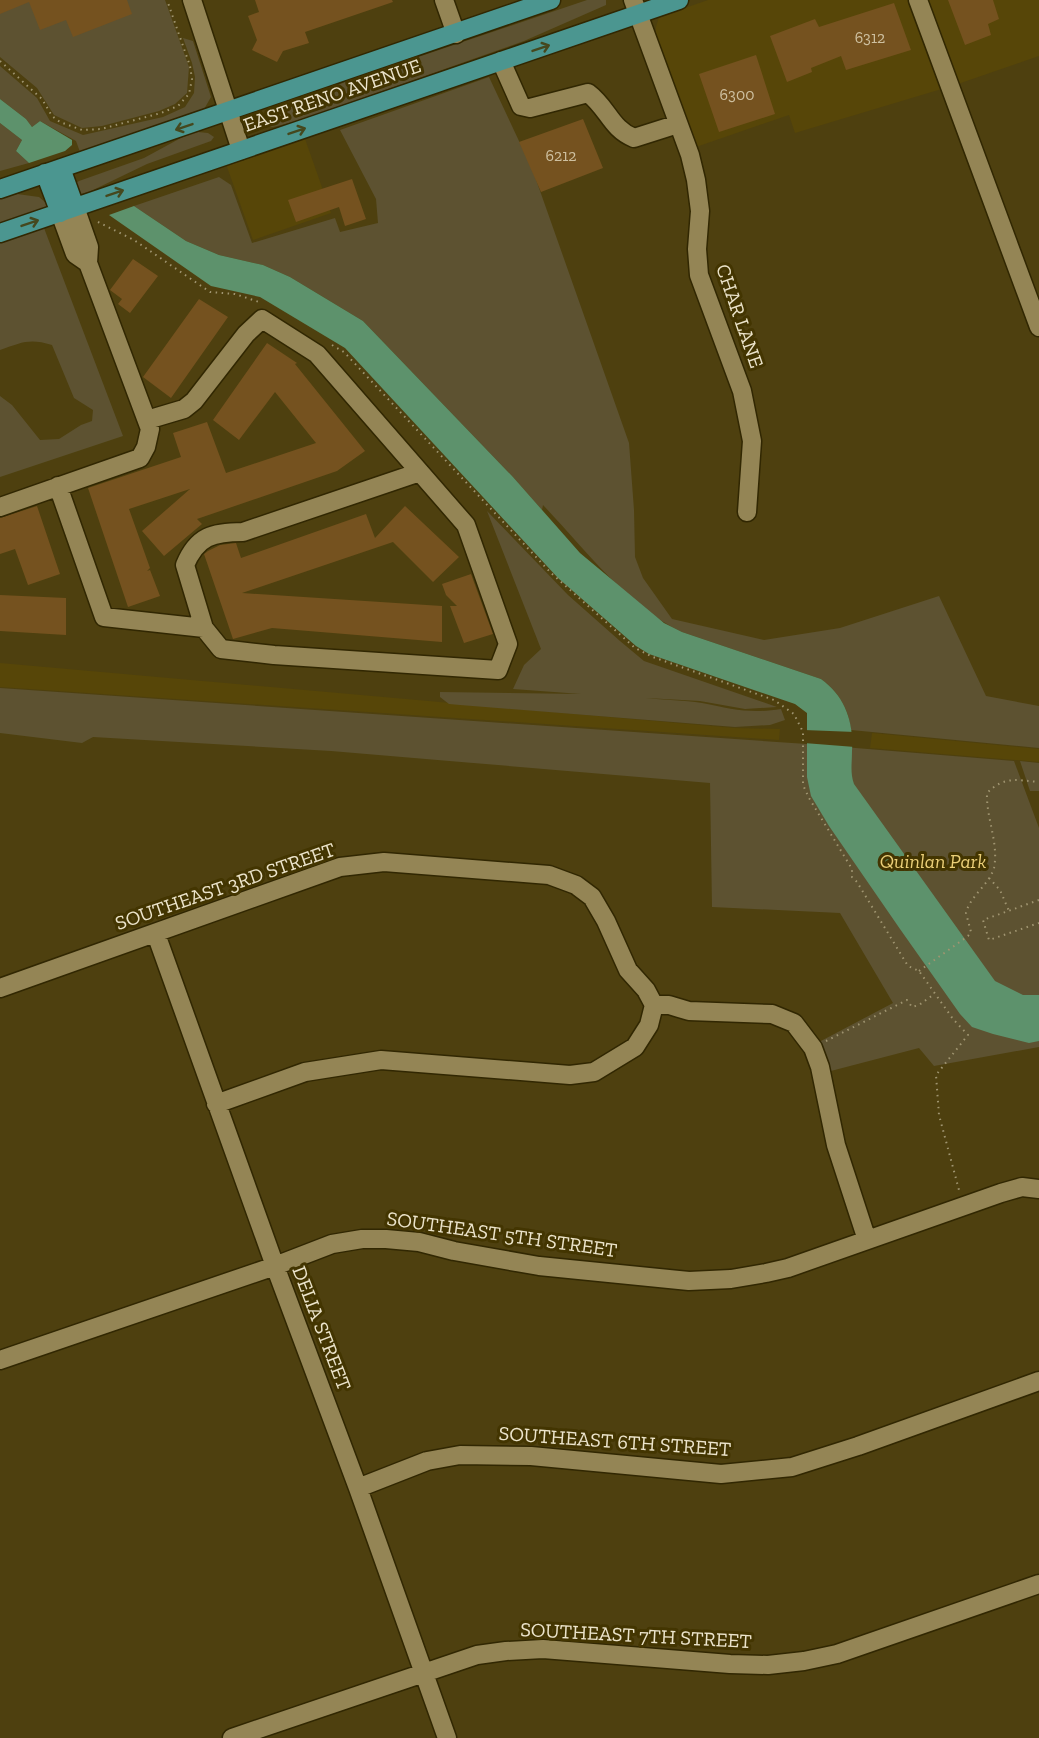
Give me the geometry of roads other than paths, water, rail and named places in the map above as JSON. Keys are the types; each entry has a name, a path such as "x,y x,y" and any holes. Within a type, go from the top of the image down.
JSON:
{"main road":[{"name":"EAST RENO AVENUE","path":"0,189 551,0"},
{"name":"EAST RENO AVENUE","path":"0,233 501,62 636,7 679,0"},
{"path":"53,171 67,210"}],"street":[{"path":"192,0 241,150"},
{"path":"444,0 456,34"},
{"path":"918,0 1039,327"},
{"name":"CHAR LANE","path":"636,7 696,180 700,211 697,249 699,275 742,391 752,441 747,512"},
{"path":"501,62 521,106 530,108 588,93 596,99 616,127 634,138 678,124"},
{"path":"0,507 140,458 146,447 150,429 147,420 88,263 75,254 67,210"},
{"path":"147,420 184,409 195,401 246,334 262,319 318,354 466,525 508,644 498,670 221,650 204,628 185,565 198,542 225,532 243,532 420,472"},
{"path":"58,486 104,617 204,628"},
{"name":"SOUTHEAST 3RD STREET","path":"0,988 339,867 384,862 549,875 576,885 592,897 606,921 628,970 646,990 654,1005"},
{"name":"DELIA STREET","path":"156,934 447,1738"},
{"path":"216,1104 305,1072 381,1060 570,1075 594,1072 635,1047 649,1025 654,1005 669,1005 689,1011 772,1014 794,1023 813,1048 820,1067 836,1145 867,1240"},
{"name":"SOUTHEAST 5TH STREET","path":"0,1360 275,1266 332,1244 362,1239 419,1242 454,1251 539,1266 689,1281 731,1279 766,1273 1022,1187 1039,1189"},
{"name":"SOUTHEAST 6TH STREET","path":"358,1488 426,1461 460,1455 531,1456 721,1474 792,1467 858,1446 1039,1381"},
{"name":"SOUTHEAST 7TH STREET","path":"232,1738 477,1655 543,1649 730,1664 768,1665 804,1662 837,1654 1039,1584"}],"park label":[{"name":"Quinlan Park","path":"933,861"}]}
